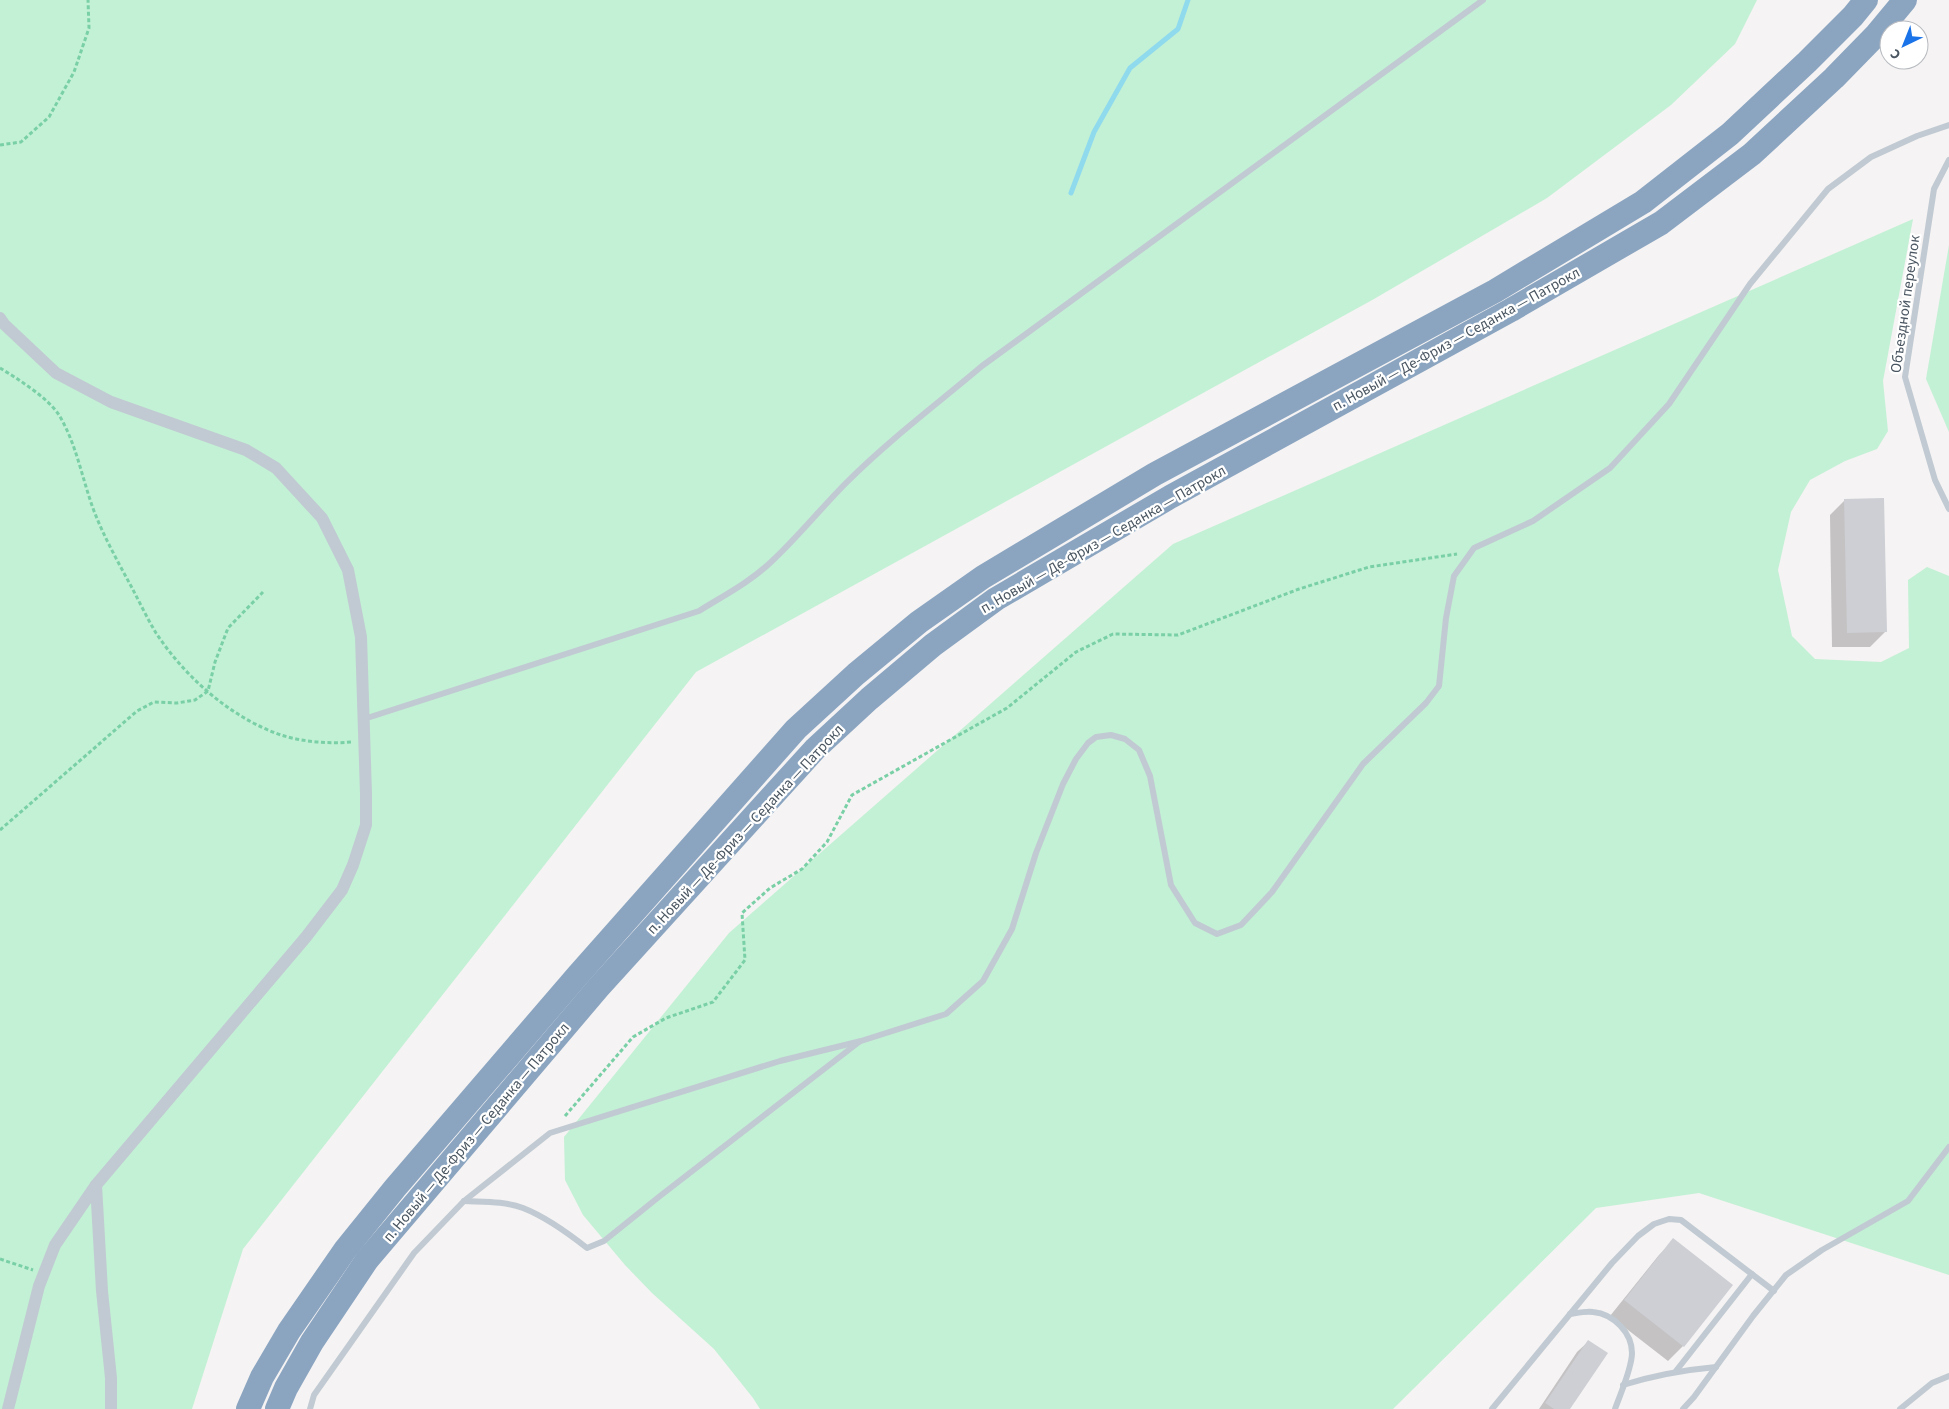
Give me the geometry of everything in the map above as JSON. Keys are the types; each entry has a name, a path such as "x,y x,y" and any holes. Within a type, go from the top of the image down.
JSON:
{"highway":[{"name":"п. Новый — Де-Фриз — Седанка — Патрокл","path":"248,1409 262,1377 289,1331 345,1250 395,1188 578,975 796,729 856,674 919,622 983,577 1155,474 1495,291 1642,202 1730,134 1854,16 1866,0"},
{"name":"п. Новый — Де-Фриз — Седанка — Патрокл","path":"278,1409 286,1388 312,1342 367,1260 598,988 814,749 869,698 933,645 996,599 1170,497 1511,310 1661,223 1752,154 1834,78 1876,35 1905,0"}],"street":[{"path":"0,318 56,373 111,402 246,450 276,468 322,518 348,570 362,638 366,826 353,865 342,890 306,937 96,1186 55,1245 39,1286 8,1409"},
{"path":"96,1186 102,1291 111,1378 111,1409"}],"lane":[{"path":"364,719 699,611 740,586 771,563 846,482 894,438 982,366 1483,0"},
{"path":"310,1409 314,1395 414,1253 464,1201 550,1133 780,1061 861,1041 946,1014 982,981 1012,929 1036,853 1063,784 1076,759 1088,743 1096,737 1111,735 1126,739 1139,750 1150,776 1171,885 1196,923 1217,934 1240,925 1272,892 1363,764 1426,703 1439,686 1446,618 1454,576 1474,548 1533,521 1610,468 1669,404 1750,284 1828,189 1871,157 1917,136 1949,125"},
{"name":"Объездной переулок","path":"1949,160 1934,189 1906,378 1935,480 1949,509"},
{"path":"464,1201 493,1202 523,1208 564,1230 587,1248 604,1241 861,1041"},
{"path":"1683,1409 1786,1275 1822,1250 1908,1201 1949,1147"},
{"path":"1492,1409 1612,1263 1638,1236 1654,1224 1669,1219 1681,1220 1774,1291"},
{"path":"1676,1371 1752,1274"},
{"path":"1570,1314 1592,1312 1606,1315 1621,1327 1630,1340 1632,1355 1615,1409"},
{"path":"1623,1385 1676,1371 1716,1367"},
{"path":"1900,1409 1932,1383 1949,1376"}],"path":[{"path":"0,145 21,142 49,118 74,72 90,28 88,0"},
{"path":"0,368 30,386 58,414 78,457 94,511 123,571 156,633 184,668 208,691 243,717 281,735 318,743 365,741"},
{"path":"550,1133 633,1037 666,1018 713,1002 745,960 742,913 770,888 802,869 827,842 852,795 1007,708 1076,652 1113,634 1178,635 1299,589 1369,567 1458,553 1474,548"},
{"path":"0,830 137,710 154,702 177,704 195,700 208,691 215,662 228,628 263,592"},
{"path":"0,1259 44,1273"}],"green space":[{"path":"0,0 1757,0 1735,44 1671,105 1547,198 1374,299 696,672 243,1249 192,1409 0,1409"},
{"path":"1913,219 1883,381 1888,431 1877,449 1845,461 1810,480 1791,512 1778,570 1792,636 1815,659 1881,662 1909,648 1908,580 1927,567 1949,576 1949,1275 1699,1193 1596,1208 1393,1409 760,1409 714,1349 652,1293 625,1265 583,1215 565,1180 564,1137 729,933 1173,544"},
{"path":"1949,245 1949,432 1926,379"}],"building":[{"path":"1884,498 1887,632 1847,633 1844,499"},
{"path":"1673,1238 1733,1285 1684,1347 1624,1300"},
{"path":"1588,1340 1608,1353 1570,1409 1554,1409 1545,1403"}],"waterway":[{"path":"1071,193 1094,132 1130,68 1178,29 1188,0"}]}
